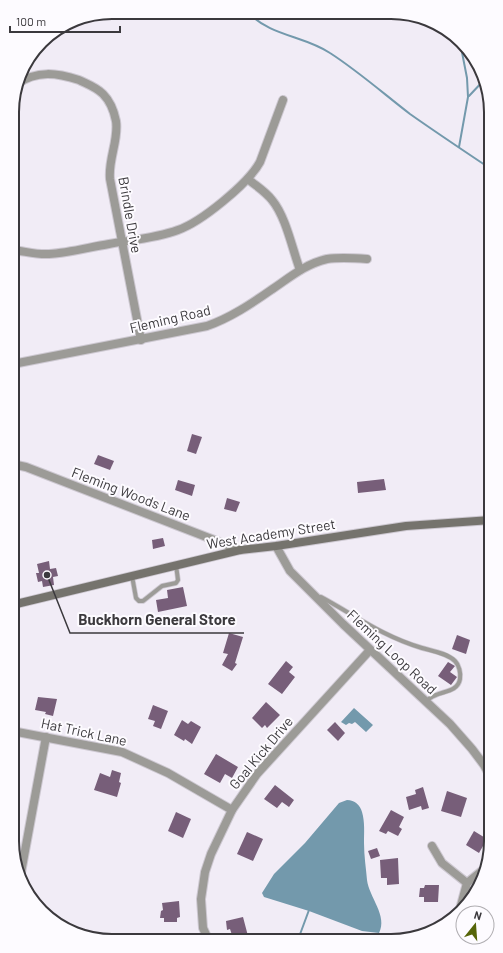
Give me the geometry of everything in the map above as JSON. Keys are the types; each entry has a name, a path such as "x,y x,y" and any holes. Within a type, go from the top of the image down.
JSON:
{"main road":[{"name":"West Academy Street","path":"19,603 240,550 406,526 484,520"}],"street":[{"name":"Brindle Drive","path":"25,80 34,76 47,73 58,74 89,84 97,89 110,102 114,111 116,123 109,174 141,340"},
{"path":"19,251 49,254 166,234 189,225 201,218 248,180 260,162 283,100"},
{"path":"248,180 263,191 278,209 300,270"},
{"name":"Fleming Road","path":"19,363 197,329 219,322 252,304 300,270 313,264 327,259 367,259"},
{"name":"Fleming Woods Lane","path":"19,466 240,550"},
{"name":"Fleming Loop Road","path":"276,546 290,571 370,650 450,724 484,765"},
{"name":"Goal Kick Drive","path":"206,934 203,928 201,899 205,872 211,854 232,810 257,774 370,650"},
{"name":"Hat Trick Lane","path":"19,732 122,752 168,773 232,810"},
{"path":"22,865 46,737"},
{"path":"432,846 442,863 467,883"},
{"path":"462,901 467,883 478,873"}],"lane":[{"path":"132,575 136,598 139,601 143,601 162,586 178,580 176,565"},
{"path":"310,592 384,634 405,643 446,655 456,662 460,669 460,678 457,685 453,689 436,694 425,701"}],"water":[{"path":"354,708 373,725 366,732 355,722 346,725 341,722"},
{"path":"347,800 357,803 363,816 364,853 367,880 368,886 380,913 381,927 379,933 362,931 309,911 264,897 262,893 274,874 305,843 339,803"}],"building":[{"path":"192,434 202,437 196,454 187,451"},
{"path":"98,455 114,461 110,470 94,464"},
{"path":"384,479 386,490 358,493 357,482"},
{"path":"178,480 195,485 192,496 175,490"},
{"path":"227,498 240,502 236,512 224,509"},
{"path":"163,538 165,546 153,549 152,540"},
{"path":"49,561 50,569 56,568 58,576 53,577 54,585 43,587 42,581 38,582 36,573 39,573 37,564"},
{"path":"183,587 187,606 158,612 156,600 168,598 167,590"},
{"path":"229,633 243,637 235,663 237,664 232,671 222,665 228,654 223,653"},
{"path":"457,635 470,640 466,654 452,649"},
{"path":"286,661 293,667 289,672 295,677 282,694 268,684"},
{"path":"448,662 455,666 450,672 457,677 451,685 438,676"},
{"path":"38,697 57,699 53,716 45,714 46,712 35,710"},
{"path":"266,702 280,715 267,728 265,725 262,728 252,718"},
{"path":"153,705 168,711 161,729 153,726 155,721 148,719"},
{"path":"182,720 188,724 191,721 201,727 192,744 185,739 184,741 174,735"},
{"path":"335,722 345,733 338,741 327,730"},
{"path":"216,754 238,767 232,778 225,774 220,783 204,774"},
{"path":"112,770 121,773 119,782 121,783 117,797 94,790 100,773 110,777"},
{"path":"275,785 294,800 289,807 282,802 277,808 264,799"},
{"path":"423,787 429,808 422,810 421,806 409,810 406,797 416,794 415,790"},
{"path":"447,791 467,798 461,817 441,811"},
{"path":"391,810 404,817 399,827 402,829 398,836 388,831 386,834 379,831"},
{"path":"176,812 191,819 183,838 168,831"},
{"path":"474,831 484,837 484,844 479,853 466,845"},
{"path":"247,832 263,839 253,861 237,854"},
{"path":"377,848 380,856 371,859 368,851"},
{"path":"398,858 399,884 387,885 387,878 381,878 380,860"},
{"path":"425,885 439,885 438,902 424,902 424,897 419,897 420,888 424,888"},
{"path":"179,901 180,917 177,918 177,922 164,922 164,918 160,918 161,911 163,910 162,903"},
{"path":"243,917 247,934 232,934 230,929 227,930 226,921"}],"waterway":[{"path":"255,19 267,27 320,47 330,53 361,75 410,114 484,164"},
{"path":"459,147 468,97 467,78 462,52"},
{"path":"469,96 480,85"},
{"path":"300,934 309,910"}],"place":[{"name":"Buckhorn General Store","path":"47,575"}]}
